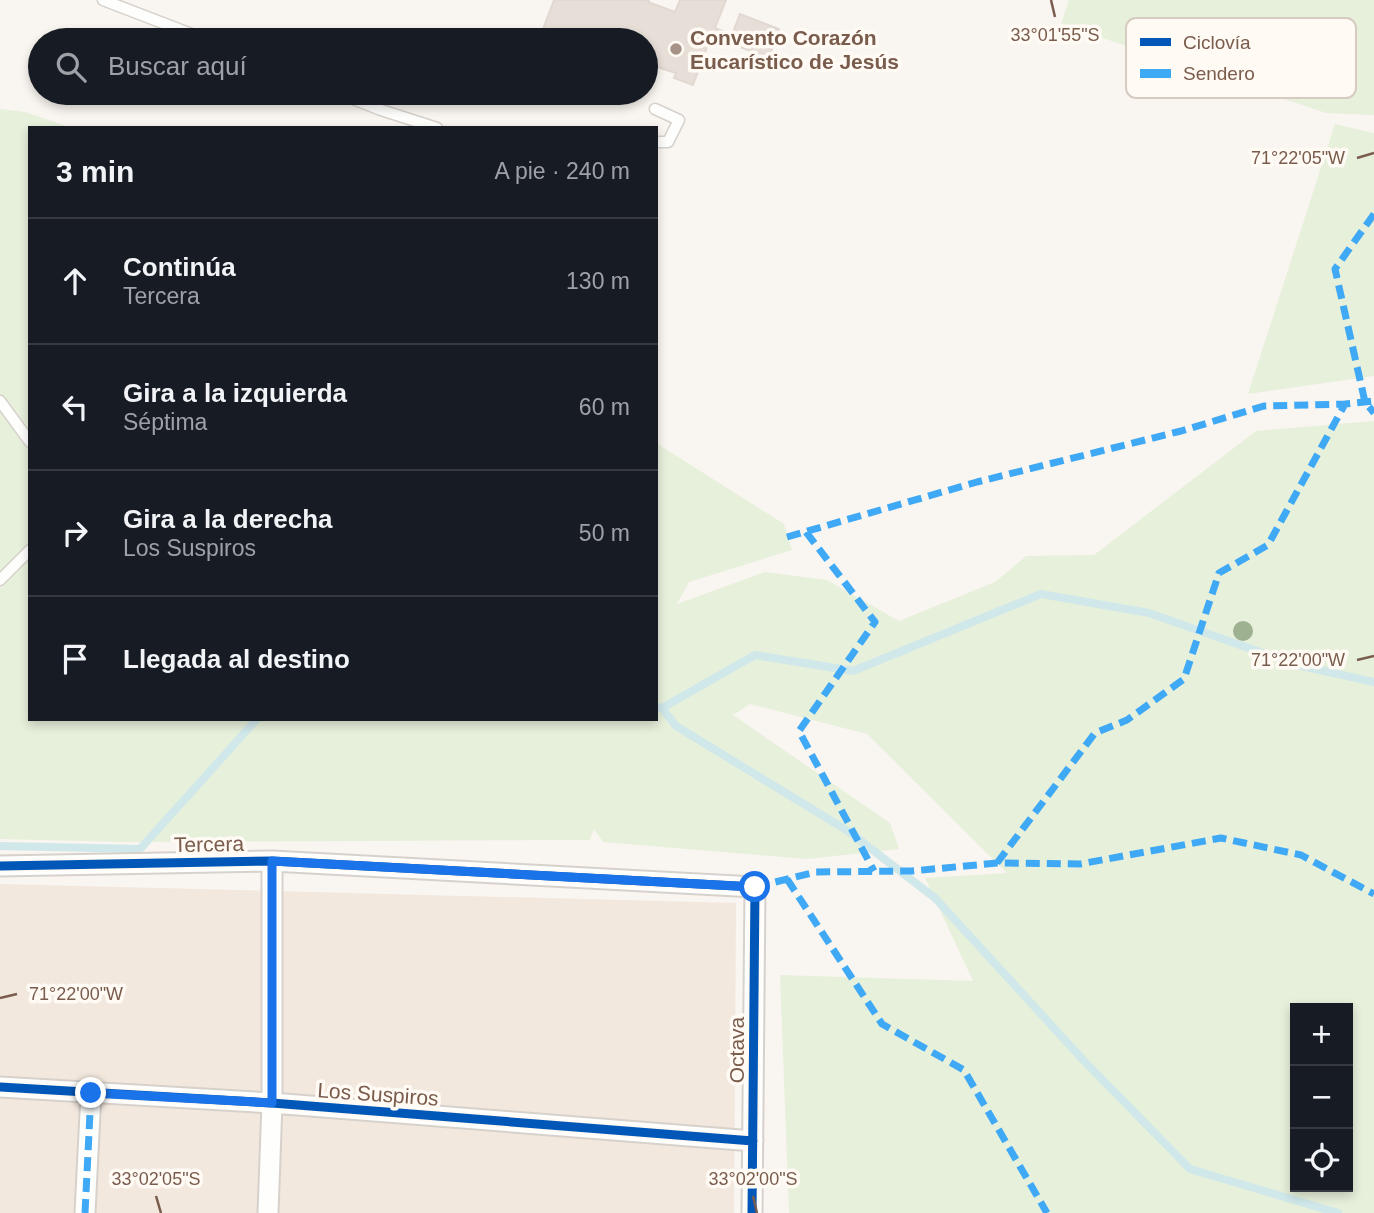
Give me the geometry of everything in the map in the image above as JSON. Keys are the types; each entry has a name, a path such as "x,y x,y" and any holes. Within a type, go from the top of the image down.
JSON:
{"street":[{"name":"Tercera","path":"0,866 272,861 755,887"},
{"path":"268,1213 272,1103 272,861"},
{"name":"Octava","path":"752,1213 755,887"},
{"name":"Los Suspiros","path":"0,1087 272,1103 753,1141"},
{"path":"85,1213 91,1093"}],"lane":[{"path":"103,0 175,28"},
{"path":"368,105 431,126"},
{"path":"655,109 679,120 668,142 658,142"},
{"path":"0,401 28,439"},
{"path":"0,580 28,552"}],"shaded area":[{"path":"0,884 736,903 734,1213 0,1213"}],"green space":[{"path":"1069,0 1374,0 1374,115 1326,113 1281,98 1356,98 1356,18 1126,18 1126,46 1061,24"},
{"path":"0,109 25,112 66,126 28,126 28,721 658,721 658,444 784,524 792,550 689,582 677,604 765,572 827,580 899,621 995,582 1026,556 1094,555 1256,431 1374,421 1374,1213 789,1213 780,975 973,981 925,878 1007,873 867,734 750,704 733,715 890,823 899,849 807,859 603,842 594,829 590,840 126,842 0,839"},
{"path":"1335,124 1374,133 1374,376 1248,394"}],"building":[{"name":"Convento Corazón Eucarístico de Jesús","path":"554,0 649,0 648,2 675,12 680,0 726,0 715,28 732,35 740,14 779,29 769,58 711,36 693,85 674,78 676,73 658,67 658,28 544,28"}],"waterway":[{"path":"658,707 662,708 755,655 853,671 1041,594 1149,613 1297,665 1374,682"},
{"path":"662,708 676,726 848,831 935,898 1085,1062 1190,1169 1338,1213"},
{"path":"0,846 140,849 255,721"}],"marked path":[{"path":"1374,214 1335,269 1365,402 1374,413"},
{"path":"787,537 977,482 1181,431 1264,406 1374,401"},
{"path":"997,863 1095,733 1127,720 1184,679 1219,573 1268,545 1345,404"},
{"path":"806,532 875,622 799,731 874,871"},
{"path":"755,887 816,872 912,871 997,863 1080,864 1221,838 1301,855 1374,894"},
{"path":"787,879 882,1024 964,1070 1047,1213"},
{"path":"85,1213 91,1093"}],"cycle path":[{"path":"0,866 272,861 755,887 752,1213"},
{"path":"0,1087 272,1103 753,1141"}],"place":[{"name":"Convento Corazón Eucarístico de Jesús","path":"676,49"}],"route":[{"path":"91,1093 272,1103 272,861 755,887"}]}
